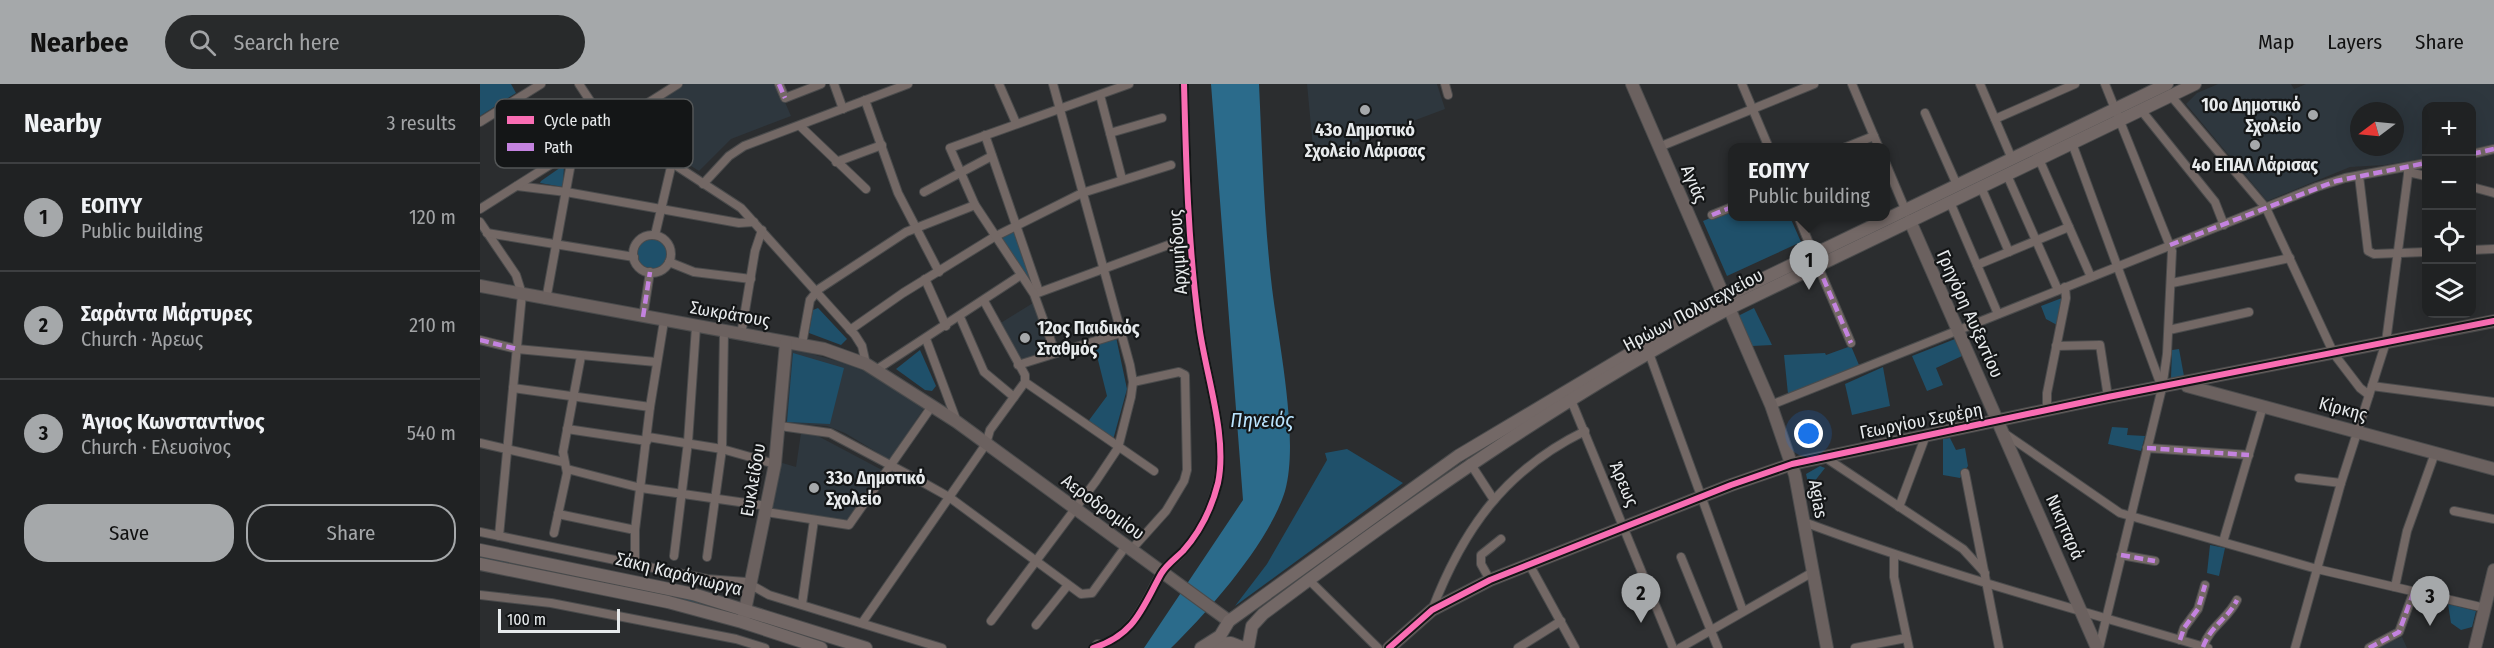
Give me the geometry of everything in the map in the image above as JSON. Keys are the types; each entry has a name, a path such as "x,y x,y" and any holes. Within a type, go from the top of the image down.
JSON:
{"main road":[{"name":"Ηρώων Πολυτεχνείου","path":"1250,633 1253,624 1263,614 1470,463 1726,303 1818,266 1957,185 2012,159 2169,90 2195,84"},
{"name":"Ηρώων Πολυτεχνείου","path":"1204,647 1222,634 1229,621 1458,456 1813,253 1982,188 2072,143 2118,114 2141,110 2169,90"},
{"name":"Σάκη Καράγιωργα","path":"480,550 654,584 746,609 866,648"},
{"name":"Σάκη Καράγιωργα","path":"480,564 653,598 742,622 821,648"},
{"path":"1204,647 1226,642 1246,648 1250,633 1242,621 1229,621"}],"street":[{"path":"518,99 541,84"},
{"path":"579,84 589,99"},
{"path":"654,99 678,84"},
{"path":"779,84 785,98 821,84"},
{"path":"834,84 843,109"},
{"path":"703,184 740,148 908,84"},
{"path":"999,84 1016,123"},
{"path":"991,621 1037,562 1118,448 1133,382 1053,84"},
{"name":"Αρχιμήδους","path":"1163,572 1195,536 1214,496 1220,467 1215,416 1195,292 1184,84"},
{"path":"1445,84 1448,95"},
{"name":"Αγιάς","path":"1632,84 1726,303"},
{"path":"1742,84 1767,143"},
{"path":"1659,147 1814,84"},
{"path":"1852,84 1877,143"},
{"path":"1980,84 2012,159"},
{"path":"1995,119 2075,84"},
{"path":"2098,648 2162,388 2169,330 2173,261 2170,246 2106,84"},
{"path":"1037,293 994,237 975,205 950,148 1124,85"},
{"path":"2169,90 2266,208 2334,354 2360,388 2494,402"},
{"path":"1100,95 1122,180"},
{"path":"865,100 898,193 939,272"},
{"path":"2141,110 2215,202 2224,225"},
{"path":"480,123 495,113"},
{"path":"1925,113 1957,185"},
{"path":"1110,133 1162,118"},
{"path":"800,126 866,189"},
{"path":"985,135 1017,225 1055,352"},
{"path":"1854,143 1874,135"},
{"path":"2072,143 2162,388"},
{"path":"836,162 882,145"},
{"path":"2476,153 2494,149"},
{"path":"924,192 992,156"},
{"path":"2039,159 2091,277"},
{"path":"850,330 925,279 1017,225 1082,193 1171,165"},
{"path":"1771,405 2317,187 2359,176 2409,169 2422,165"},
{"path":"480,209 547,168"},
{"path":"546,300 570,168"},
{"path":"655,235 671,168"},
{"path":"678,168 736,204 762,230 850,330 862,346 871,367 926,339 1021,275"},
{"path":"2409,169 2422,174"},
{"path":"2295,648 2341,483 2386,342 2409,169"},
{"name":"Γρηγόρη Αυξεντίου","path":"1890,173 2001,426"},
{"path":"2007,175 2036,240 2066,298 2047,393 2047,410"},
{"path":"2359,176 2368,251 2374,254 2422,252"},
{"path":"517,186 566,192 742,224 754,222"},
{"path":"1982,188 2009,252"},
{"path":"2476,188 2494,193"},
{"path":"1950,202 1998,314"},
{"path":"802,345 809,306 816,292 896,238 975,205"},
{"path":"1712,215 1728,209"},
{"path":"1800,221 1813,253"},
{"path":"480,222 516,275 522,294 499,536"},
{"path":"1977,265 2069,226"},
{"path":"741,335 762,230"},
{"path":"487,233 634,257"},
{"path":"655,235 664,239 670,247 669,262 661,270 650,272 641,268 634,257 638,242 655,235"},
{"path":"1037,293 1171,244"},
{"path":"2476,250 2494,249"},
{"path":"2172,283 2290,258"},
{"path":"669,262 694,272 751,279"},
{"path":"1818,266 1851,343"},
{"path":"643,317 650,272"},
{"path":"925,279 946,326"},
{"name":"Σωκράτους","path":"480,286 546,300 833,351 871,367 957,422"},
{"path":"862,622 986,444 990,430 1025,382 1025,375 984,301"},
{"name":"Agias","path":"1726,303 1771,405 1792,464 1827,648"},
{"path":"2169,330 2249,312"},
{"path":"960,317 984,372 996,385 1014,397"},
{"path":"635,564 635,530 656,362 664,321"},
{"name":"Γεωργίου Σεφέρη","path":"1389,648 1432,610 1490,580 1702,496 1792,464 1926,435 2001,426 2047,410 2108,397 2182,385 2494,321"},
{"path":"674,556 688,442 696,327"},
{"path":"707,556 722,449 724,332"},
{"path":"1018,365 1121,333"},
{"path":"926,339 957,422"},
{"path":"480,340 517,349 656,362"},
{"name":"Ευκλείδου","path":"742,622 752,584 775,464 786,343"},
{"path":"2056,346 2100,345 2108,397"},
{"path":"1648,353 1743,611"},
{"path":"554,533 565,465 567,429 581,356"},
{"path":"780,426 830,433 949,497 1068,585 1082,594 1089,595 1174,499 1187,470 1185,375 1179,372 1133,382"},
{"path":"1025,382 1154,471"},
{"name":"Κίρκης","path":"2182,385 2494,469"},
{"path":"513,388 650,407"},
{"name":"Άρεως","path":"1571,400 1626,527 1673,648"},
{"path":"480,443 641,488 716,497 849,525 932,406"},
{"path":"2223,542 2264,406"},
{"name":"Αεροδρομίου","path":"957,422 1229,621"},
{"path":"2001,426 2114,510 2130,517 2316,569 2485,608"},
{"name":"Νικηταρά","path":"2001,426 2098,648"},
{"path":"567,429 688,442 775,464"},
{"path":"1432,610 1457,554 1478,519 1494,500 1522,470 1541,455 1585,431"},
{"path":"1899,507 1926,435"},
{"path":"2147,448 2249,455"},
{"path":"2395,587 2409,522 2435,453"},
{"path":"1822,456 1963,549 1985,573"},
{"path":"1470,463 1494,500"},
{"path":"1965,473 1999,648"},
{"path":"2299,478 2341,483"},
{"path":"2454,511 2494,519"},
{"path":"558,514 635,530"},
{"path":"802,604 814,519"},
{"path":"1804,522 1894,556 1987,585 2205,647 2215,624 2233,609 2237,600"},
{"path":"480,532 719,581 752,584 769,595 942,648"},
{"path":"1490,580 1482,564 1481,555 1502,539"},
{"path":"2121,555 2155,561"},
{"path":"1894,556 1894,577 1909,648"},
{"path":"1681,557 1718,648"},
{"path":"1529,564 1575,648"},
{"path":"2475,648 2494,570"},
{"path":"1097,647 1134,622 1146,605 1163,572"},
{"path":"1680,648 1813,572"},
{"path":"1309,580 1378,648"},
{"path":"1036,625 1068,585"},
{"path":"2180,640 2184,628 2198,609 2205,585"},
{"path":"2369,648 2399,632 2414,591"},
{"path":"480,595 551,603 723,636 765,648"},
{"path":"1518,648 1561,621"},
{"path":"723,636 727,648"},
{"path":"1855,648 1906,638"}],"shaded area":[{"path":"480,84 511,84 516,93 507,99 495,99 495,106 480,116"},
{"path":"682,84 777,84 791,116 731,139 699,171 693,167 693,99 659,99"},
{"path":"1307,84 1437,84 1445,109 1314,158"},
{"path":"2218,84 2291,84 2294,89 2306,84 2494,84 2494,144 2476,148 2476,102 2422,102 2422,159 2385,165 2350,167 2267,201 2186,104 2197,93"},
{"path":"560,168 564,168 563,187 540,183"},
{"path":"1728,211 1728,221 1792,221 1801,242 1727,276 1703,221"},
{"path":"1016,230 1031,282 999,238"},
{"path":"652,238 663,243 668,254 663,265 652,270 641,265 636,254 641,243"},
{"path":"2062,298 2057,325 2046,319 2041,306"},
{"name":"12ος Παιδικός Σταθμός","path":"1033,303 1049,351 1019,362 999,324"},
{"path":"818,308 847,339 841,345 809,333 813,310"},
{"path":"1754,308 1772,345 1752,346 1738,316"},
{"path":"1116,337 1127,389 1113,440 1087,423 1107,396 1094,344"},
{"path":"1955,339 1962,356 1936,368 1943,385 1927,391 1912,356"},
{"path":"1851,346 1859,365 1788,394 1784,355 1825,353 1826,355"},
{"path":"790,348 855,366 881,378 924,408 890,460 845,433 827,426 786,423"},
{"path":"2179,349 2184,376 2171,378 2172,350"},
{"path":"920,350 936,386 932,391 925,390 896,369"},
{"path":"793,353 844,368 830,424 787,422"},
{"path":"1883,367 1890,406 1852,415 1845,384"},
{"path":"2112,427 2128,428 2127,435 2145,436 2141,451 2108,444"},
{"path":"801,433 816,435 882,470 847,520 771,509 779,462 796,467"},
{"path":"1950,438 1956,450 1965,448 1968,466 1960,478 1943,475 1943,439"},
{"path":"1347,449 1403,483 1235,606 1267,564 1327,460 1325,453"},
{"path":"1820,466 1825,468 1814,482 1808,483 1806,474"},
{"path":"2210,545 2225,548 2219,576 2207,573"},
{"path":"480,556 658,591 724,608 723,611 480,559"},
{"path":"2448,604 2476,611 2472,627 2461,630 2451,623"},
{"path":"2402,637 2407,648 2376,648"}],"water":[{"name":"Πηνειός","path":"1211,84 1259,84 1269,255 1289,416 1289,469 1285,491 1277,511 1252,553 1220,595 1171,648 1144,648 1243,500"}],"marked path":[{"path":"779,84 785,98"},
{"path":"2476,153 2494,149"},
{"path":"2170,245 2336,181 2422,164"},
{"path":"1712,215 1728,209"},
{"path":"1818,266 1851,343"},
{"path":"643,317 650,272"},
{"path":"480,340 517,349"},
{"path":"2147,448 2249,455"},
{"path":"2121,555 2155,561"},
{"path":"2180,640 2184,628 2198,609 2205,585"},
{"path":"2369,648 2399,632 2414,591"},
{"path":"2203,647 2210,633 2237,600"}],"cycle path":[{"path":"1093,648 1119,636 1136,619 1163,571 1189,544 1200,527 1209,510 1218,483 1220,464 1218,425 1202,344 1192,265 1184,84"},
{"path":"1389,648 1432,610 1490,580 1731,485 1792,464 2108,397 2494,321"}],"place":[{"name":"43ο Δημοτικό Σχολείο Λάρισας","path":"1365,110"},
{"name":"10ο Δημοτικό Σχολείο","path":"2313,115"},
{"name":"4ο ΕΠΑΛ Λάρισας","path":"2255,145"},
{"name":"ΕΟΠΥΥ","path":"1809,290"},
{"name":"12ος Παιδικός Σταθμός","path":"1025,338"},
{"name":"33ο Δημοτικό Σχολείο","path":"814,488"},
{"name":"Σαράντα Μάρτυρες","path":"1641,623"},
{"name":"Άγιος Κωνσταντίνος","path":"2430,626"}]}
